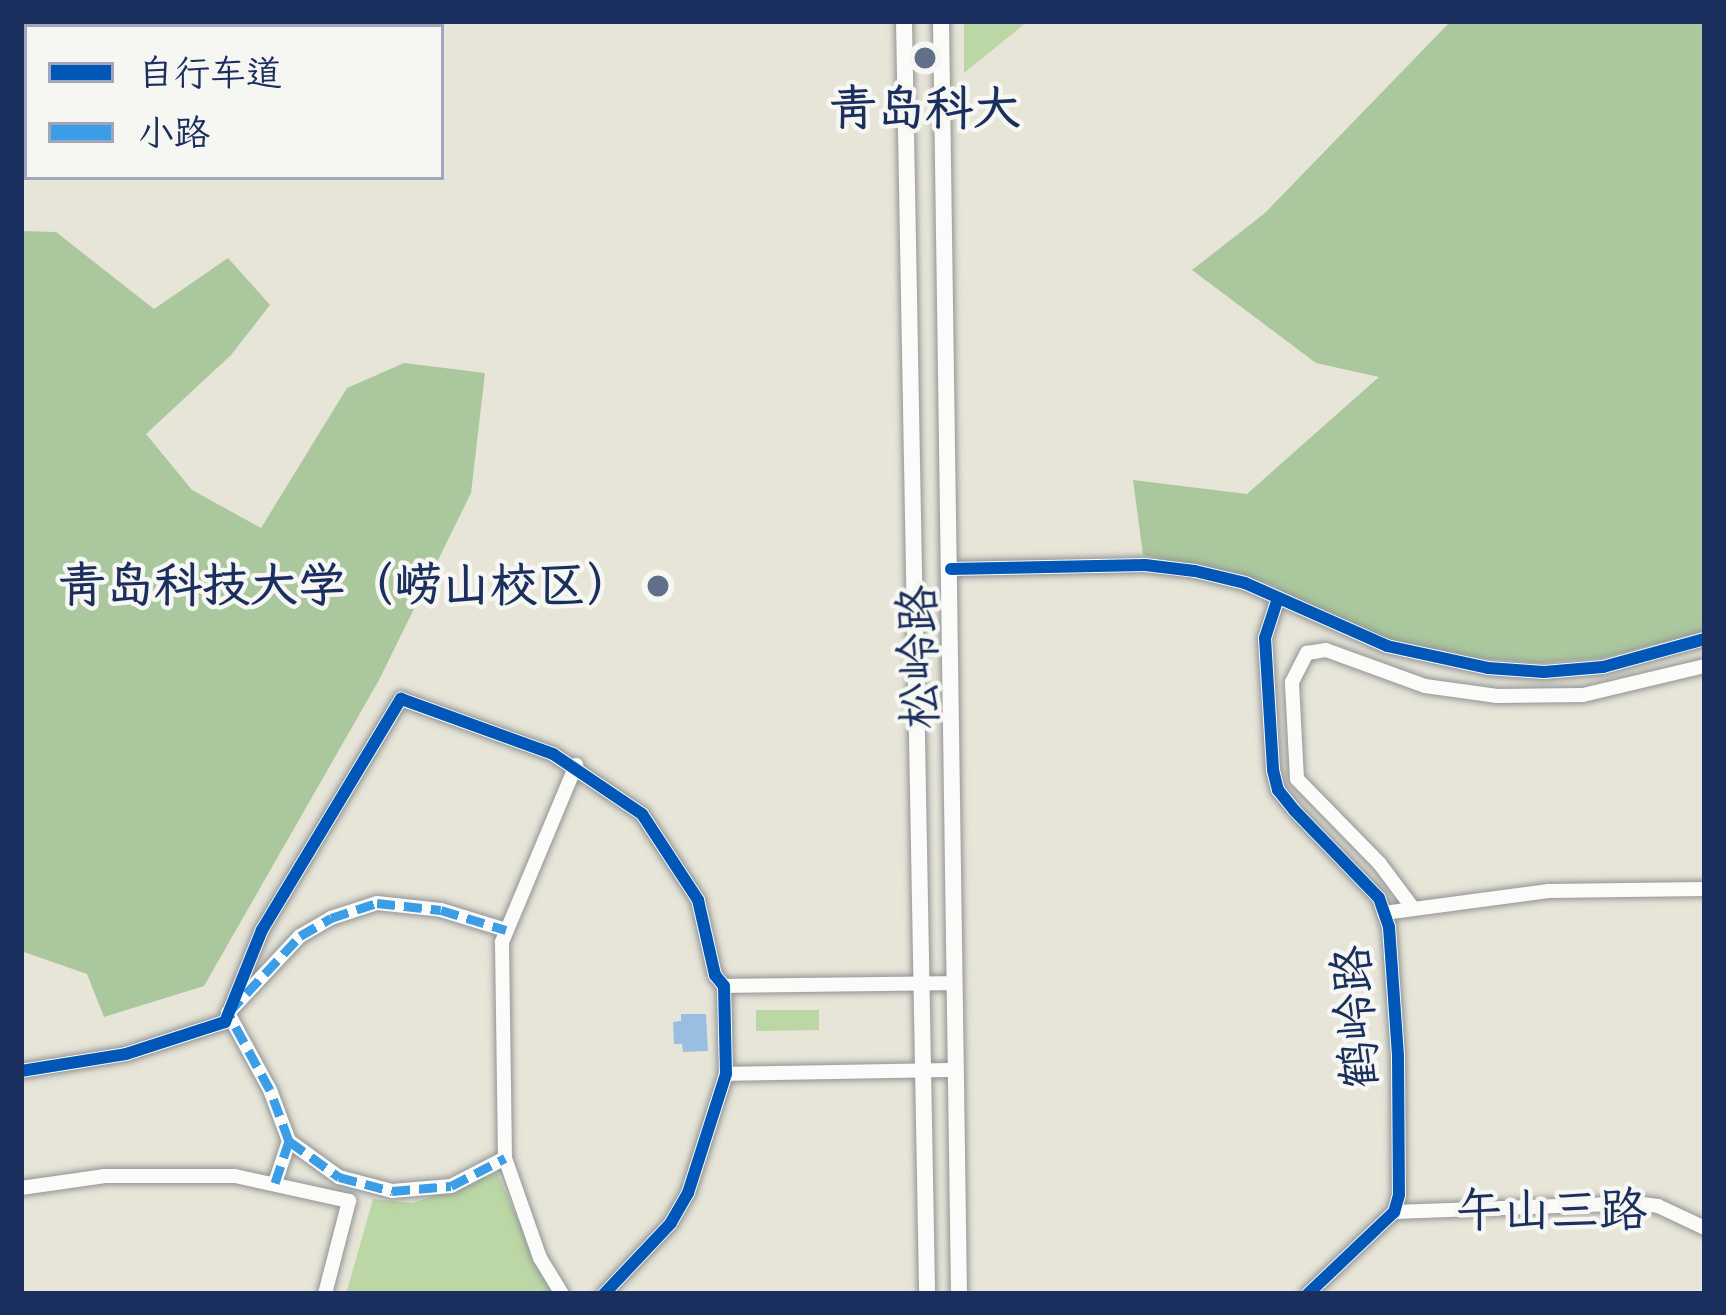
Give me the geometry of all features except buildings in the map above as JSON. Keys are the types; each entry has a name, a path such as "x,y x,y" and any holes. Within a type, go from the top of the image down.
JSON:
{"main road":[{"name":"松岭路","path":"904,21 927,1294"},
{"name":"松岭路","path":"941,21 958,1294"}],"street":[{"path":"951,569 1145,566 1195,571 1278,598 1387,646 1488,668 1544,672 1603,667 1705,639"},
{"name":"鹤岭路","path":"1278,598 1264,638 1279,790 1379,898 1384,913 1398,1057 1399,1195 1394,1212"},
{"path":"1412,907 1381,864 1297,779 1292,682 1307,653 1326,650 1425,686 1496,696 1583,695 1705,666"},
{"path":"21,1071 127,1054 225,1022 262,930 401,699 576,765 642,814 698,900 715,976 724,986 726,1074 688,1193 671,1223 604,1294"},
{"path":"562,1294 540,1258 505,1158 501,1059 506,930 576,765"},
{"path":"1384,913 1586,889 1705,889"},
{"path":"228,1013 300,936 331,918 376,903 441,910 506,930"},
{"path":"724,986 956,983"},
{"path":"228,1013 270,1090 289,1141 339,1177 392,1191 451,1186 505,1158"},
{"path":"726,1074 956,1070"},
{"path":"275,1183 289,1141"},
{"path":"21,1188 105,1176 235,1175 349,1201 325,1294"},
{"name":"午山三路","path":"1394,1212 1634,1203 1658,1205 1705,1228"},
{"path":"1308,1294 1394,1212"}],"green space":[{"path":"964,21 1028,21 964,73"},
{"path":"1451,21 1705,21 1705,631 1602,658 1539,663 1452,656 1377,637 1264,582 1143,555 1133,480 1247,494 1379,377 1316,363 1192,270 1265,213"},
{"path":"21,231 56,232 154,309 228,258 270,305 231,355 146,434 192,490 261,528 347,388 404,363 485,373 471,493 379,680 204,986 104,1017 87,974 21,951"},
{"path":"756,1010 819,1010 819,1030 756,1031"},
{"path":"497,1173 552,1294 346,1294 373,1199 413,1203"}],"water":[{"path":"681,1014 706,1014 708,1051 683,1052 682,1044 674,1044 673,1022 681,1021"}],"marked path":[{"path":"275,1183 289,1141 270,1090 228,1013 300,936 331,918 377,903 441,910 506,930"},
{"path":"289,1141 339,1177 392,1191 451,1186 505,1158"}],"cycle path":[{"path":"951,569 1145,565 1195,571 1245,583 1387,646 1488,668 1544,672 1603,667 1705,639"},
{"path":"1278,598 1265,638 1278,790 1379,898 1389,927 1398,1057 1399,1195 1394,1212 1308,1294"},
{"path":"21,1071 126,1054 225,1022 262,930 401,699 553,754 642,814 698,900 715,975 724,986 726,1074 688,1193 671,1223 604,1294"}],"place":[{"name":"青岛科大","path":"925,58"},
{"name":"青岛科技大学（崂山校区）","path":"658,586"}]}
